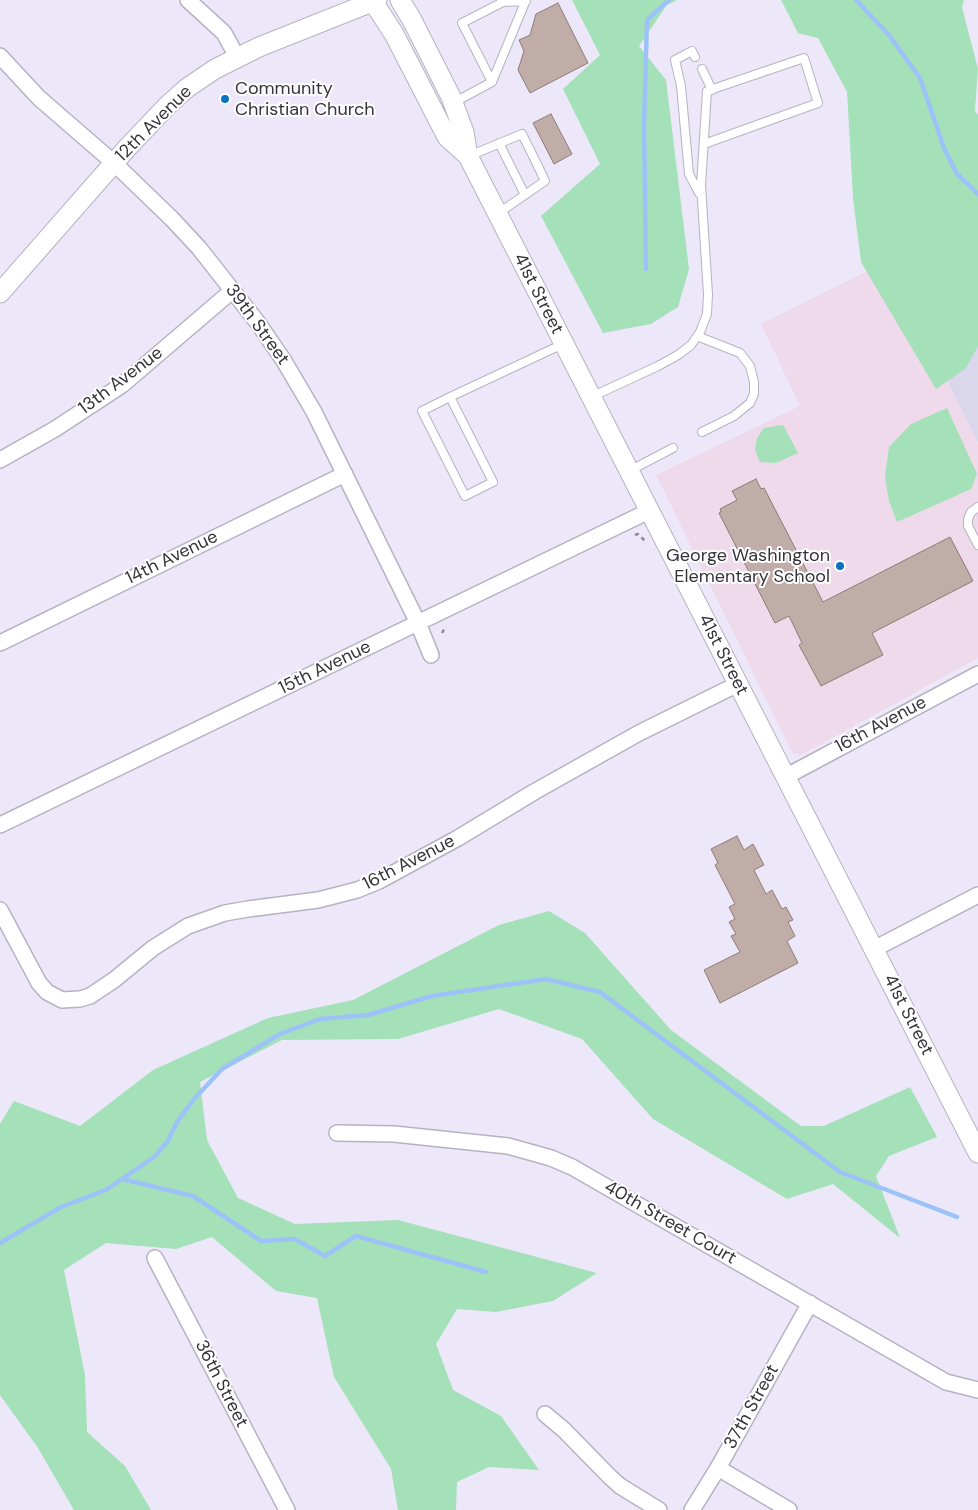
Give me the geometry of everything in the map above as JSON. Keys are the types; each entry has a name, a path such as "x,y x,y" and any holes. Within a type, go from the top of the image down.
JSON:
{"street":[{"path":"188,0 224,33 237,58"},
{"name":"41st Street","path":"400,0 412,20 453,103 464,132 468,156 497,214 784,777 976,1144"},
{"name":"12th Avenue","path":"0,293 151,122 181,94 216,69 267,43 374,1"},
{"name":"41st Street","path":"374,1 394,34 447,137 468,156"},
{"name":"39th Street","path":"0,56 39,98 114,163 172,219 199,248 233,290 284,362 314,412 418,623 431,654"},
{"name":"13th Avenue","path":"0,460 55,429 122,384 233,290"},
{"name":"14th Avenue","path":"0,643 344,474"},
{"name":"15th Avenue","path":"0,825 649,511"},
{"name":"16th Avenue","path":"784,777 978,674"},
{"name":"16th Avenue","path":"0,910 39,983 47,992 62,1000 90,996 114,980 154,948 188,926 225,913 318,900 357,890 378,881 458,838 534,792 639,734 738,684"},
{"path":"874,950 978,895"},
{"name":"40th Street Court","path":"338,1133 394,1134 508,1146 551,1158 572,1167 946,1382 978,1390"},
{"name":"36th Street","path":"155,1258 286,1510"},
{"name":"37th Street","path":"692,1510 718,1468 810,1304"},
{"path":"545,1414 564,1430 620,1486 659,1510"},
{"path":"718,1468 789,1510"}],"lane":[{"path":"453,103 492,82 526,1 503,2 462,24 492,82"},
{"path":"695,56 692,51 675,60 681,86 689,174 701,197"},
{"path":"591,397 678,355 691,345 700,332 707,314 701,185 707,91 804,58 818,103 704,144"},
{"path":"702,69 712,90"},
{"path":"468,156 522,134 532,161 545,181 497,214"},
{"path":"499,143 524,195"},
{"path":"697,336 740,353 750,366 754,382 754,394 750,403 734,416 702,432"},
{"path":"450,397 493,482 465,496 422,411 450,397 564,344"},
{"path":"629,471 673,448"},
{"path":"978,507 971,512 968,519 968,526 978,545"}],"path":[{"path":"632,535 638,534 646,541 650,548"},
{"path":"442,633 449,624"}],"shaded area":[{"name":"George Washington Elementary School","path":"978,216 926,338 978,443 978,658 803,754 793,754 656,475 800,406 761,324"},
{"path":"978,310 978,443 926,338"}],"green space":[{"path":"572,0 677,0 667,5 639,46 666,80 689,269 678,307 651,324 603,333 541,216 600,164 563,89 600,55"},
{"path":"781,0 964,0 962,7 978,69 975,111 978,115 978,346 966,368 936,389 861,262 853,198 847,92 818,38 798,33"},
{"path":"947,408 977,474 971,489 897,522 889,501 885,477 889,447 911,424"},
{"path":"783,425 798,453 776,463 760,462 755,450 757,438 764,428"},
{"path":"549,911 585,933 671,1030 801,1126 824,1126 910,1087 937,1137 889,1156 876,1176 900,1238 833,1184 787,1199 653,1119 582,1039 499,1009 398,1039 282,1040 200,1082 207,1140 238,1198 295,1224 398,1220 597,1273 553,1301 496,1312 457,1309 436,1344 453,1390 501,1416 539,1470 489,1467 457,1482 456,1510 398,1510 391,1469 334,1377 317,1298 276,1291 212,1237 176,1249 106,1243 64,1270 85,1375 87,1432 125,1466 151,1510 74,1510 38,1448 0,1395 0,1124 14,1101 80,1126 153,1070 268,1018 353,1000 499,925"}],"building":[{"path":"558,3 588,63 530,93 518,70 524,51 519,40 530,35 536,14"},
{"path":"551,114 572,154 554,164 533,123"},
{"path":"756,479 761,489 764,488 823,602 950,537 973,581 872,633 883,655 821,686 799,645 802,643 789,616 775,623 719,513 721,512 720,509 737,500 732,491"},
{"path":"737,836 744,850 753,844 764,865 754,870 766,894 772,890 782,909 786,907 793,920 788,922 795,936 787,941 798,963 720,1003 704,970 740,952 731,936 736,934 729,922 735,919 729,907 735,904 715,865 718,863 711,849"}],"waterway":[{"path":"646,269 644,126 647,20 669,0"},
{"path":"856,0 889,35 920,78 944,148 957,174 978,194"},
{"path":"0,1243 61,1207 106,1190 154,1157 168,1141 177,1122 195,1098 222,1069 280,1034 320,1019 368,1015 432,996 546,979 600,992 840,1172 957,1217"},
{"path":"122,1179 193,1196 261,1241 295,1239 325,1256 356,1236 486,1272"}],"place":[{"name":"Community Christian Church","path":"225,99"},
{"name":"George Washington Elementary School","path":"840,566"}]}
